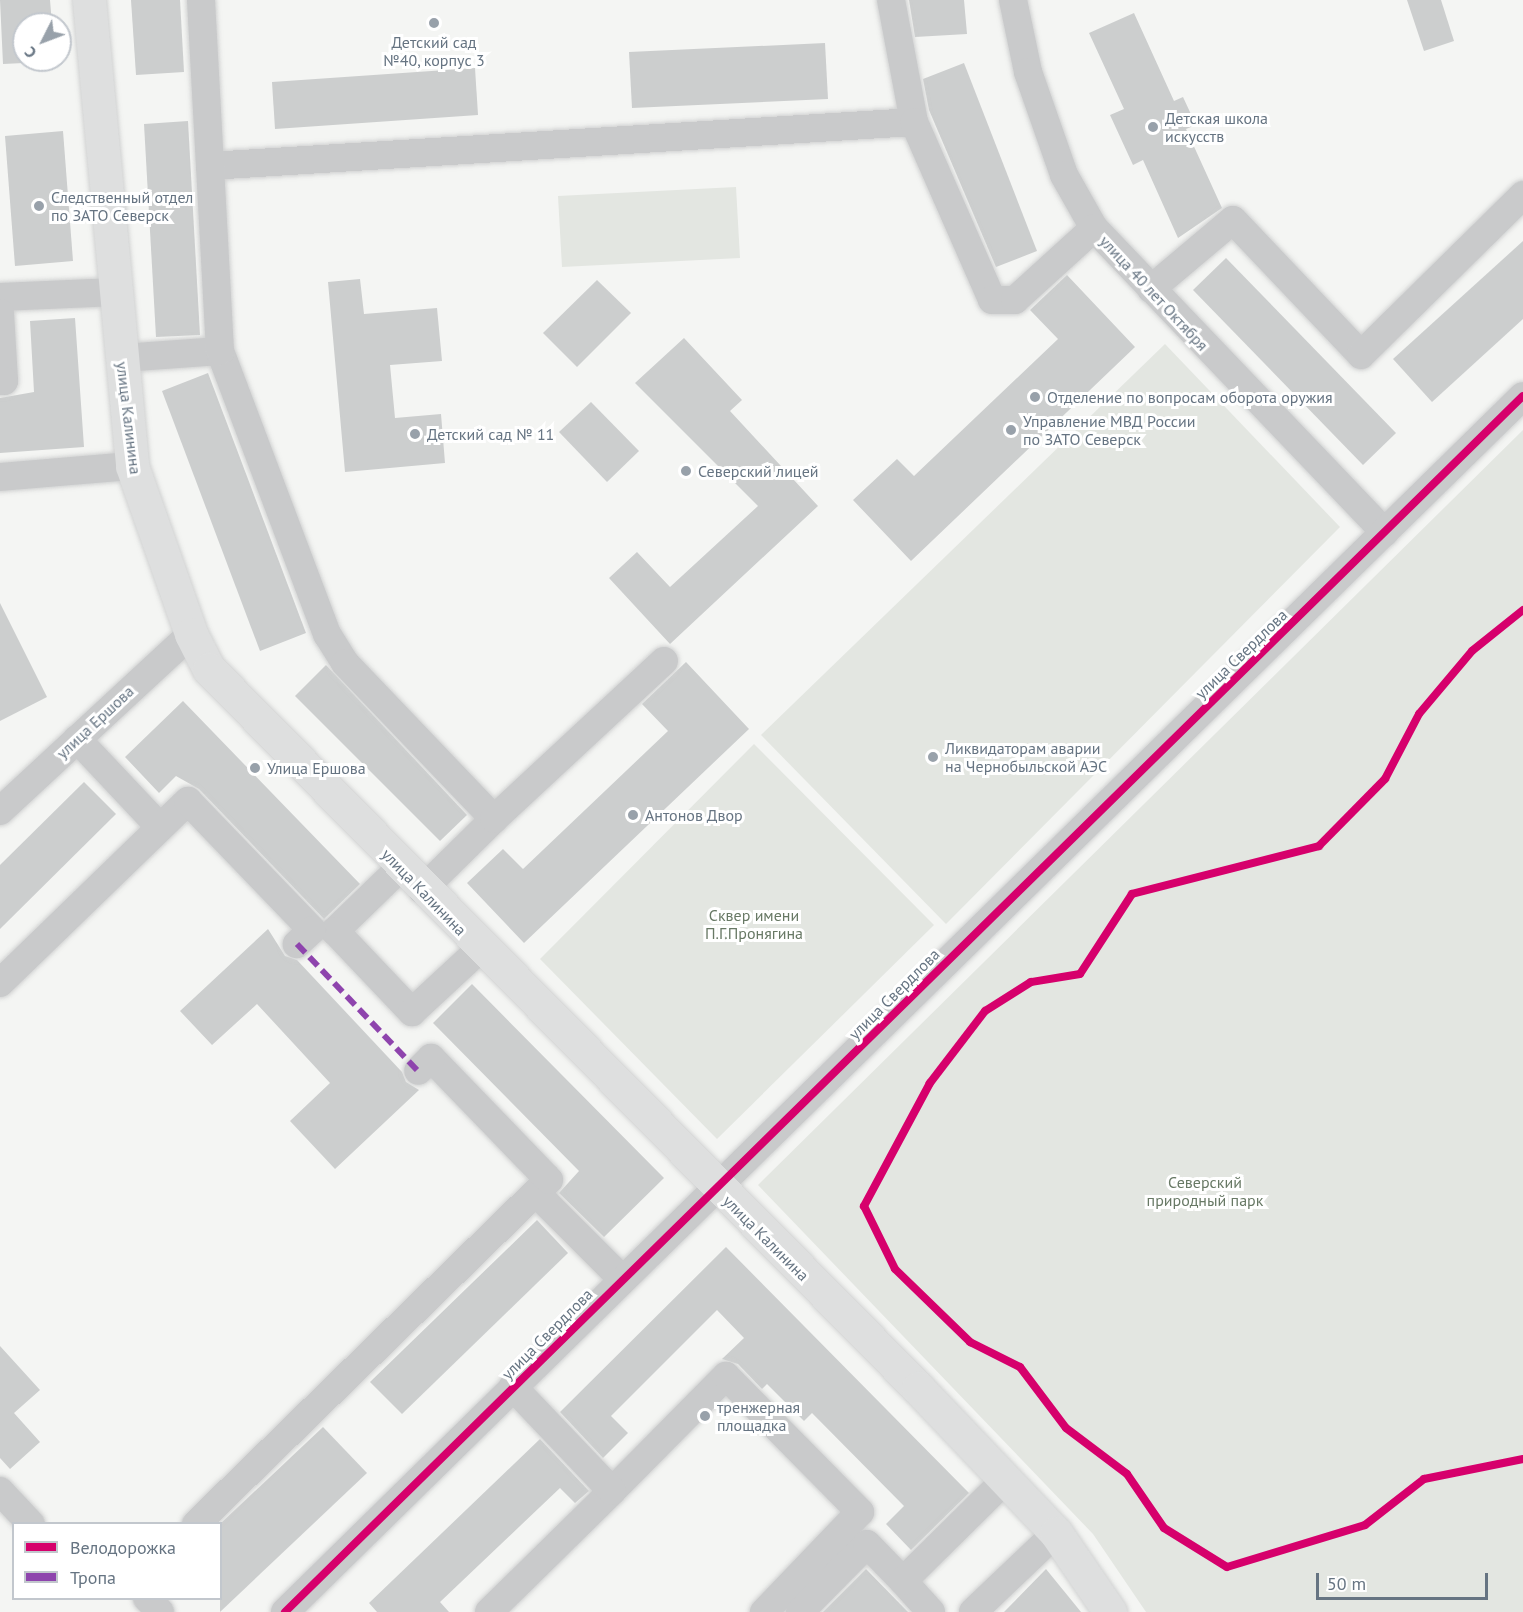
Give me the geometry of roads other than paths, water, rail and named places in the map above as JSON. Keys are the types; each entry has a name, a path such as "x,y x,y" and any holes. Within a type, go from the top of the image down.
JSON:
{"main road":[{"name":"улица Калинина","path":"89,0 132,466 190,634 209,669 411,879 1056,1533 1110,1612"}],"street":[{"path":"201,0 220,351 327,634 345,663 494,819"},
{"path":"891,0 914,122 992,300 1015,300 1094,228"},
{"name":"улица 40 лет Октября","path":"1013,0 1028,72 1064,175 1094,228 1385,532"},
{"path":"210,166 914,122"},
{"path":"1151,290 1233,220 1361,355 1523,195"},
{"path":"0,297 116,291"},
{"path":"0,313 4,381 0,381"},
{"path":"122,358 220,351"},
{"name":"улица Свердлова","path":"285,1612 1523,396"},
{"path":"0,477 132,466"},
{"name":"улица Ершова","path":"0,812 190,634"},
{"path":"480,949 412,1012 336,932 494,819 664,661"},
{"path":"77,740 160,827"},
{"path":"0,983 188,801 312,930 297,944"},
{"path":"198,1522 549,1180 431,1058 418,1071"},
{"path":"536,1193 622,1279"},
{"path":"489,1612 726,1376 860,1512 764,1612"},
{"path":"513,1387 612,1491"},
{"path":"903,1581 1005,1480"},
{"path":"0,1491 29,1522"},
{"path":"973,1612 1056,1533"},
{"path":"800,1612 867,1544 931,1612"},
{"path":"148,1600 160,1612"}],"place":[{"name":"Детский сад №40, корпус 3","path":"434,23"},
{"name":"Детская школа искусств","path":"1153,127"},
{"name":"Следственный отдел по ЗАТО Северск","path":"39,206"},
{"name":"Отделение по вопросам оборота оружия","path":"1035,397"},
{"name":"Управление МВД России по ЗАТО Северск","path":"1011,430"},
{"name":"Детский сад № 11","path":"415,434"},
{"name":"Северский лицей","path":"686,471"},
{"name":"Ликвидаторам аварии на Чернобыльской АЭС","path":"933,757"},
{"name":"Улица Ершова","path":"255,768"},
{"name":"Антонов Двор","path":"633,815"},
{"name":"тренжерная площадка","path":"705,1416"}],"park label":[{"name":"Сквер имени П.Г.Пронягина","path":"754,924"},
{"name":"Северский природный парк","path":"1205,1191"}]}
